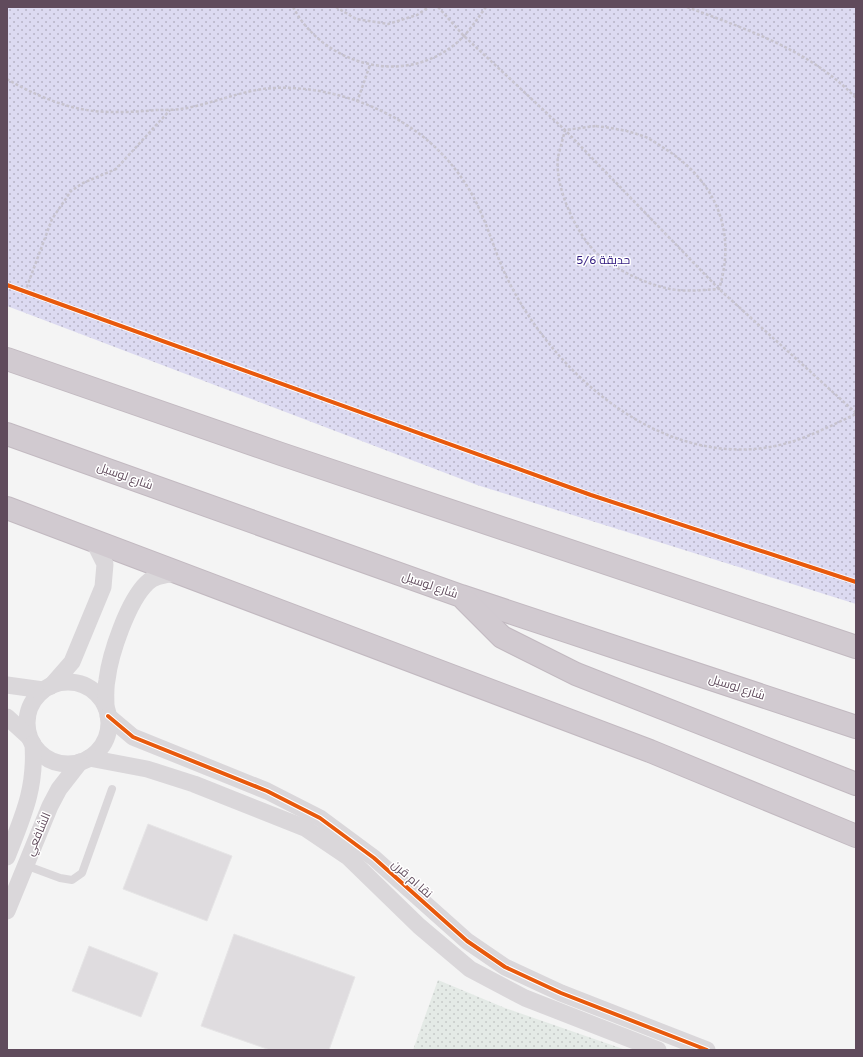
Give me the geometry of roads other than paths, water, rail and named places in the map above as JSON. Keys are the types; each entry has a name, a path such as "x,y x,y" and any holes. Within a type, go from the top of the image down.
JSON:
{"highway":[{"path":"7,359 281,454 856,647"},
{"name":"شارع لوسيل","path":"7,434 461,596 856,727"},
{"path":"7,508 650,751 856,836"},
{"path":"461,596 502,637 576,674 856,784"}],"street":[{"path":"31,740 27,724 28,711 34,700 72,662 103,588 105,564 91,539"},
{"path":"84,760 98,750 105,740 108,728 106,680 111,655 135,598 148,582 155,577 176,573"},
{"path":"7,685 47,688 62,682 73,682 93,690 101,698 107,712"},
{"name":"نقا ام قرن","path":"107,712 133,737 267,791 320,818 374,858 467,942 505,967 561,993 707,1050"},
{"path":"7,717 31,740 44,756 58,763 84,760 146,769 194,784 305,828 348,857 419,926 470,969 525,998 658,1050"},
{"name":"الشافعي","path":"7,856 28,803 32,786 34,766 31,740"},
{"name":"الشافعي","path":"7,911 25,865 59,789 84,760"}],"lane":[{"path":"25,865 60,878 72,880 82,873 112,789"}],"park label":[{"name":"حديقة 5/6","path":"603,260"}]}
